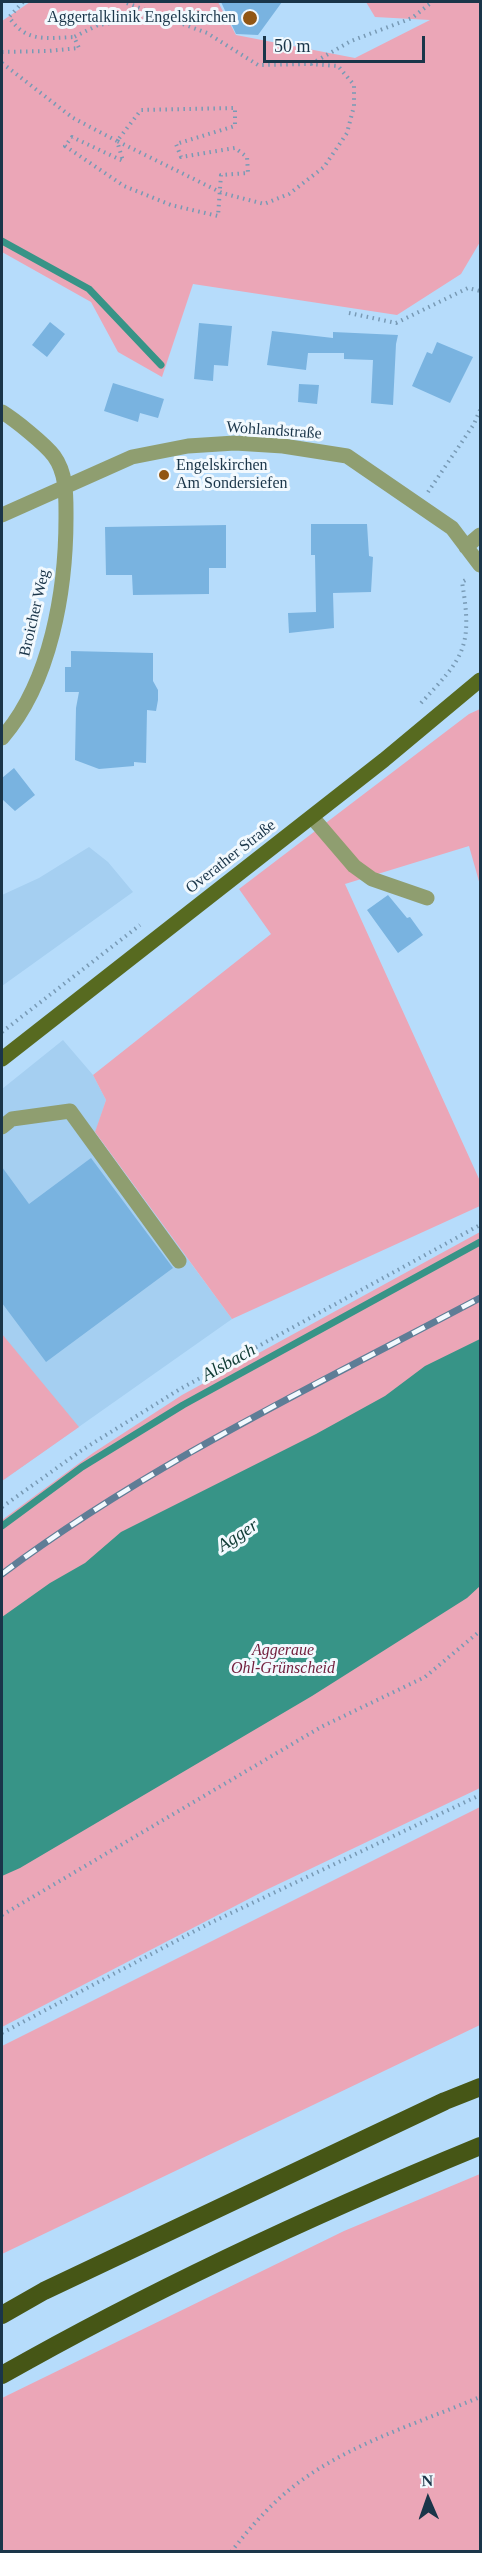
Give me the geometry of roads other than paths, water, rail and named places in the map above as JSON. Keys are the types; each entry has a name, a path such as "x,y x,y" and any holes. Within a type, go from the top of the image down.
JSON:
{"highway":[{"path":"2,2315 44,2291 445,2101 480,2087"},
{"path":"2,2375 244,2250 480,2146"}],"main road":[{"name":"Overather Straße","path":"2,1059 312,817 480,680"}],"street":[{"path":"2,412 54,456 66,485"},
{"name":"Wohlandstraße","path":"2,515 132,457 188,446 235,443 284,446 347,456 452,528 466,547 476,571"},
{"name":"Broicher Weg","path":"2,738 35,684 51,639 66,558 66,485"},
{"path":"466,547 480,535"},
{"path":"312,817 354,866 372,879 427,898"},
{"path":"2,1127 12,1119 70,1111 179,1261"}],"water":[{"name":"Agger","path":"480,1339 480,1586 467,1598 312,1696 20,1868 2,1876 2,1617 50,1583 85,1563 121,1532 316,1434 385,1396 425,1366"}],"waterway":[{"path":"2,241 89,289 161,365"},
{"name":"Alsbach","path":"2,1526 82,1467 183,1405 480,1242"}],"railway":[{"path":"2,1574 58,1534 175,1461 296,1394 480,1298"}],"place":[{"name":"Aggertalklinik Engelskirchen","path":"250,18"},
{"name":"Engelskirchen Am Sondersiefen","path":"164,475"}],"park label":[{"name":"Aggeraue Ohl-Grünscheid","path":"283,1660"}]}
